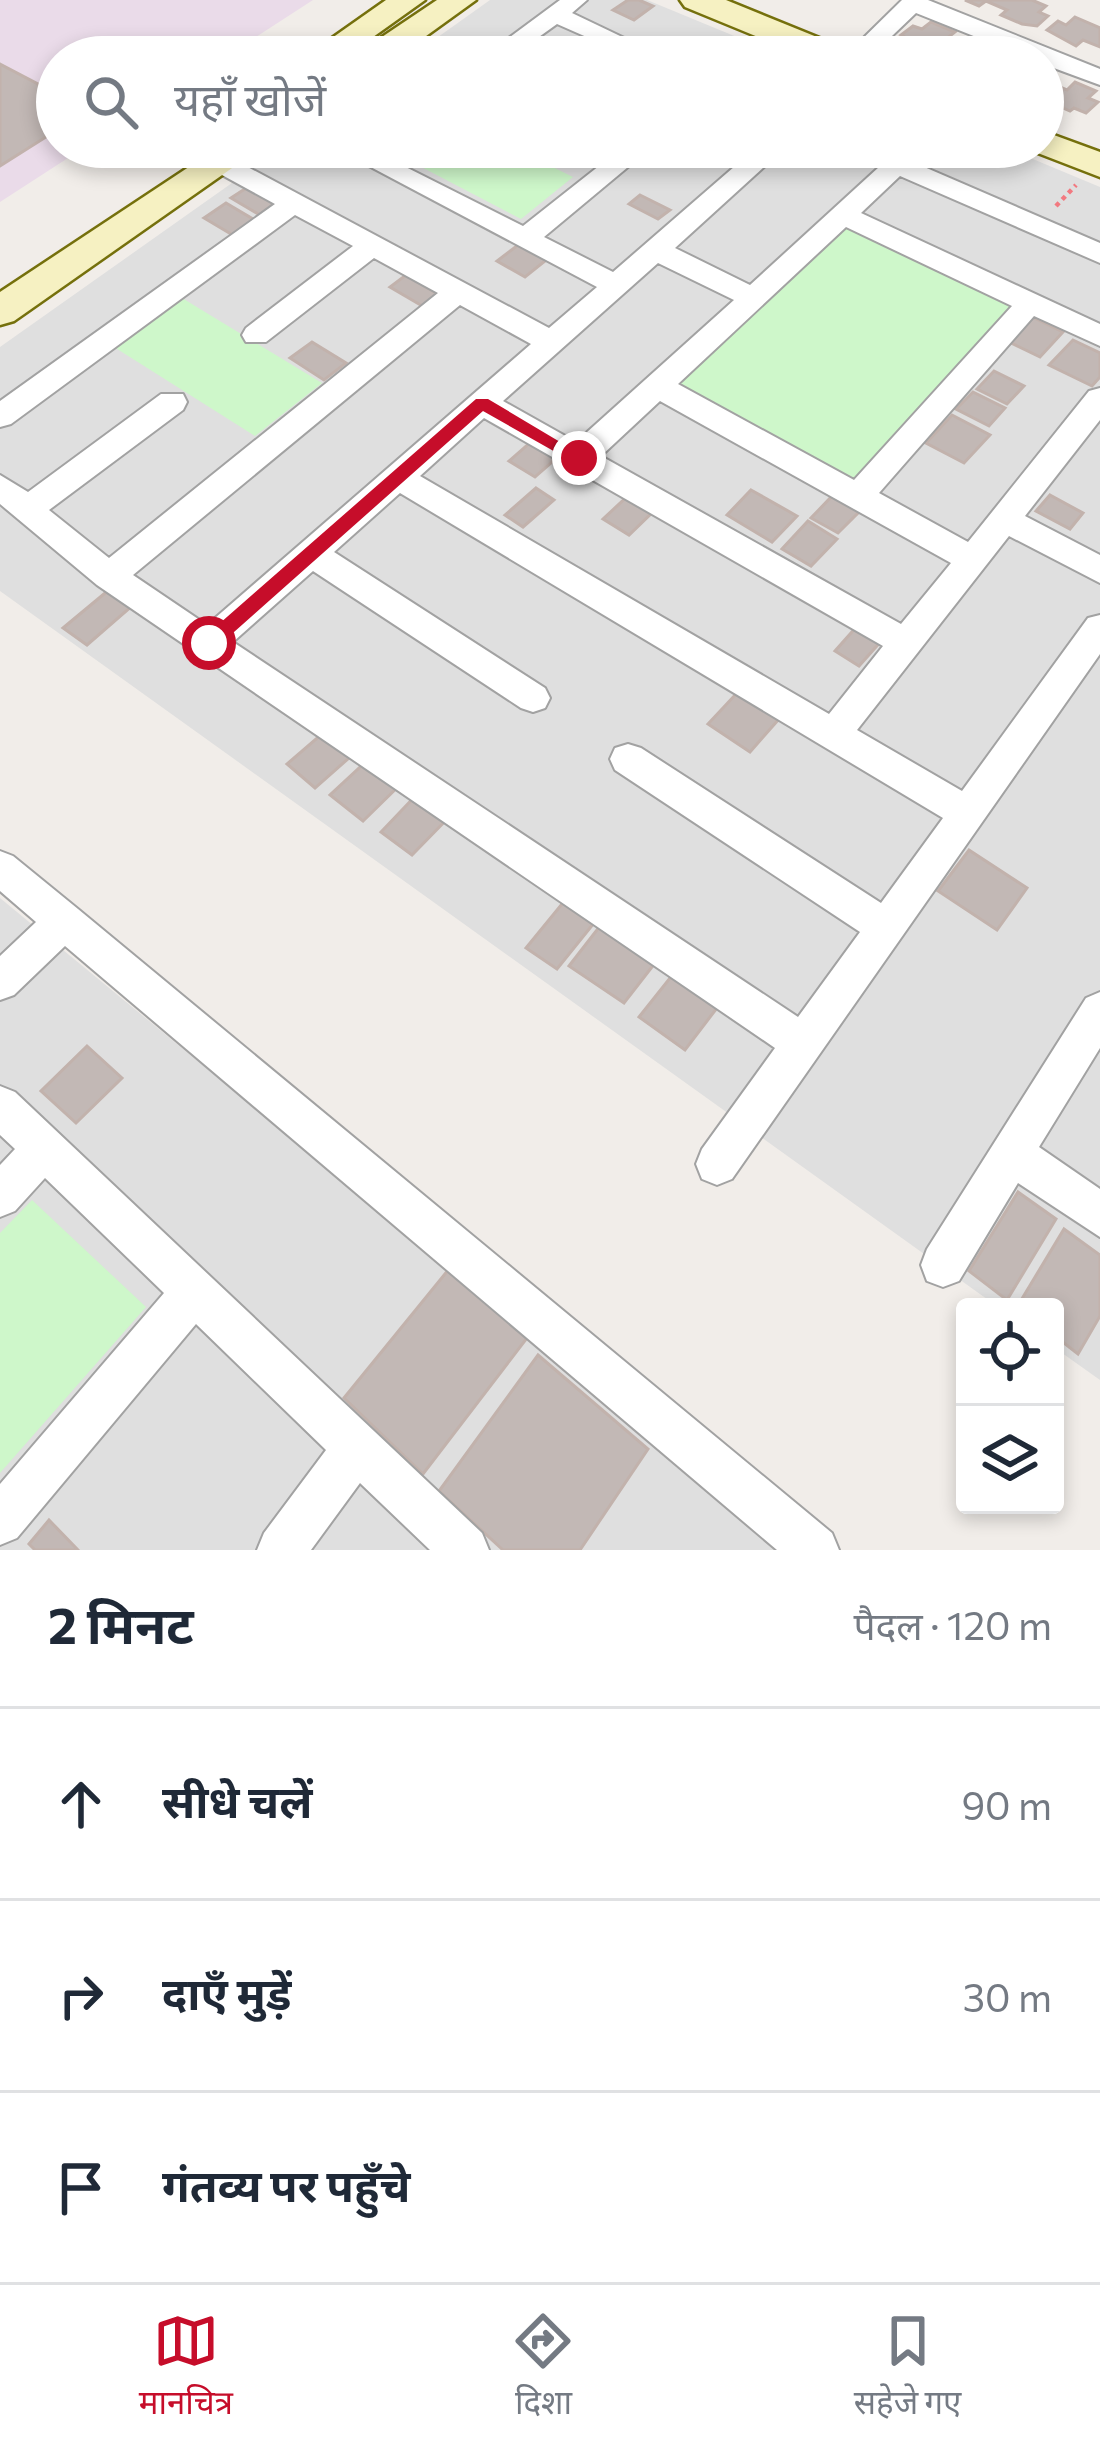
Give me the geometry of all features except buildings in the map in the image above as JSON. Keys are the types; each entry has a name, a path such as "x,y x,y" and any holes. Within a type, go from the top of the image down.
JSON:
{"street":[{"path":"354,36 408,0"},
{"path":"406,36 459,0"},
{"path":"697,0 785,36"},
{"path":"878,36 914,1 999,36"},
{"path":"524,36 565,7 607,36"},
{"path":"1064,63 1100,78"},
{"path":"1064,151 1098,165"},
{"path":"0,272 188,168"},
{"path":"0,311 195,168"},
{"path":"241,168 293,203 551,342"},
{"path":"394,168 616,285"},
{"path":"525,238 613,168"},
{"path":"209,643 749,168"},
{"path":"579,458 894,168"},
{"path":"904,168 1100,254"},
{"path":"0,416 293,203"},
{"path":"842,214 1100,336"},
{"path":"256,335 372,245"},
{"path":"655,250 752,297"},
{"path":"109,576 458,292"},
{"path":"858,496 1030,303"},
{"path":"657,386 972,559"},
{"path":"832,734 1100,399"},
{"path":"172,402 15,498 109,576 805,1045"},
{"path":"482,403 905,643"},
{"path":"397,477 968,813"},
{"path":"1004,519 1100,570"},
{"path":"311,554 532,698"},
{"path":"718,1163 1100,628"},
{"path":"628,759 886,928"},
{"path":"0,868 815,1550"},
{"path":"0,982 64,921"},
{"path":"943,1265 1100,1011"},
{"path":"0,1106 465,1550"},
{"path":"0,1196 44,1148"},
{"path":"1011,1153 1100,1215"},
{"path":"0,1521 194,1291"},
{"path":"281,1550 357,1448"}],"path":[{"path":"1037,226 1098,165"}],"shaded area":[{"path":"0,0 313,0 257,36 36,36 36,168 53,168 0,202"},
{"path":"490,0 647,0 734,36 439,36"},
{"path":"253,168 1054,168 1100,187 1100,1380 1064,1354 1064,1298 985,1298 0,591 0,347"},
{"path":"0,898 791,1550 0,1550"}],"green space":[{"path":"423,168 555,168 573,177 521,219"},
{"path":"843,227 1013,308 853,481 675,384"},
{"path":"182,298 322,383 255,436 114,347"},
{"path":"32,1200 146,1307 0,1473 0,1233"}],"route":[{"path":"209,643 482,403 579,458"}]}
